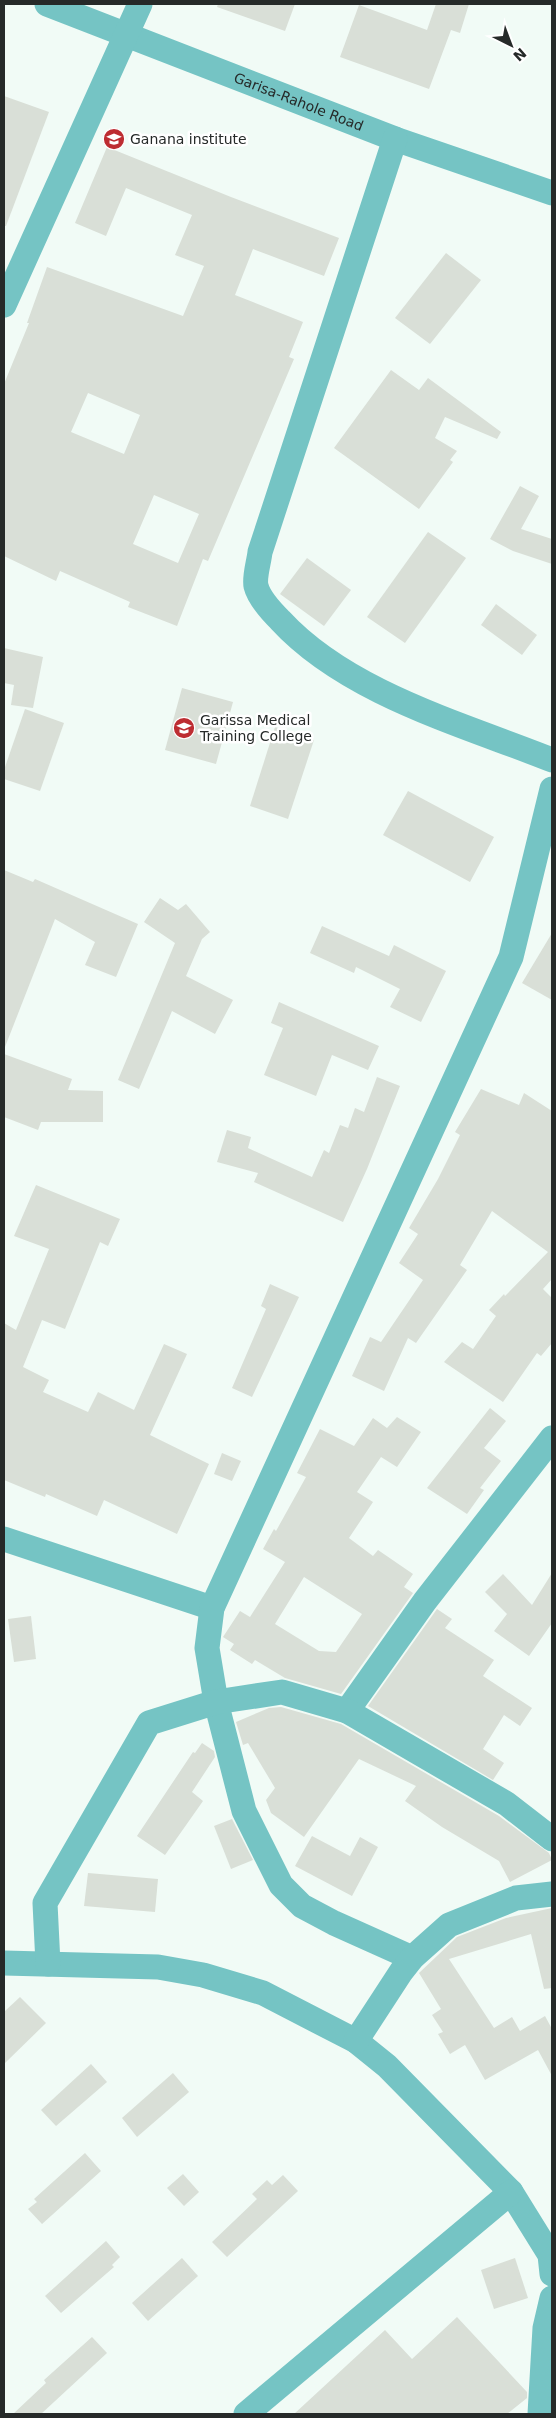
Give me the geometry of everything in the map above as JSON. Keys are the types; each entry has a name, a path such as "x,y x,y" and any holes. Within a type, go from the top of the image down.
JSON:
{"street":[{"name":"Garisa-Rahole Road","path":"47,4 395,139 552,193"},
{"path":"4,305 140,4"},
{"path":"395,139 260,552 256,586 270,609 293,634 328,661 375,690 552,760"},
{"path":"412,1958 334,1924 302,1906 281,1885 244,1811 216,1702 207,1648 212,1608 511,957 552,789"},
{"path":"347,1712 425,1601 552,1438"},
{"path":"4,1539 212,1608"},
{"path":"48,1964 45,1903 150,1723 216,1702 282,1692 347,1712 507,1804 552,1839"},
{"path":"356,2041 412,1958 449,1925 516,1898 552,1894"},
{"path":"4,1963 158,1967 203,1975 262,1993 356,2041 388,2066 511,2192 550,2255 552,2274"},
{"path":"246,2414 511,2192"},
{"path":"537,2412 545,2328 552,2298"}],"building":[{"path":"218,4 295,4 285,31 217,7"},
{"path":"436,4 469,4 460,33 451,30 429,89 340,57 359,5 427,30"},
{"path":"4,96 49,112 6,226 4,226"},
{"path":"107,147 339,238 324,276 253,249 235,295 303,322 289,357 294,359 208,561 203,559 177,626 128,607 130,602 60,571 56,581 4,556 4,384 29,323 27,323 47,267 183,316 204,266 175,255 192,215 126,188 106,236 75,223","holes":["88,393 140,415 124,454 71,432","154,495 199,514 178,563 133,544"]},
{"path":"446,253 481,280 430,344 395,318"},
{"path":"391,370 419,390 428,378 501,432 497,439 445,417 435,438 457,451 450,460 453,462 419,509 334,448"},
{"path":"520,486 539,496 521,529 552,539 552,564 513,551 490,539"},
{"path":"428,532 466,558 405,643 367,617"},
{"path":"307,558 351,590 324,626 280,594"},
{"path":"496,604 537,635 522,655 481,625"},
{"path":"4,648 43,657 33,708 11,705 14,685 4,683"},
{"path":"182,688 233,702 216,764 165,750"},
{"path":"25,709 64,723 40,791 4,779 4,770"},
{"path":"275,727 314,740 288,819 250,806"},
{"path":"408,791 494,837 470,882 383,835"},
{"path":"4,870 33,882 35,879 138,924 116,977 85,965 95,942 55,919 5,1047 4,1047"},
{"path":"160,898 178,910 186,904 210,932 202,939 186,976 233,1000 215,1034 172,1011 139,1089 118,1080 175,943 144,922"},
{"path":"322,926 389,956 394,945 446,971 421,1022 390,1007 400,989 356,967 354,973 310,953"},
{"path":"552,933 552,1000 522,983"},
{"path":"279,1002 379,1046 368,1070 332,1055 316,1096 264,1075 283,1028 271,1023"},
{"path":"4,1054 72,1079 68,1090 103,1091 103,1122 41,1122 38,1130 4,1117"},
{"path":"377,1077 400,1086 367,1169 343,1222 254,1182 258,1173 217,1162 227,1130 251,1137 248,1148 312,1177 324,1150 329,1153 340,1125 348,1128 355,1108 364,1112"},
{"path":"481,1089 519,1105 524,1093 552,1111 552,1279 543,1289 552,1298 552,1343 541,1356 537,1353 503,1402 444,1362 462,1342 473,1349 496,1316 489,1310 548,1252 492,1211 460,1265 467,1270 416,1343 408,1338 384,1391 352,1376 370,1337 381,1342 423,1280 399,1263 418,1234 409,1228 438,1179 460,1135 455,1132"},
{"path":"36,1185 120,1219 108,1246 100,1242 65,1329 42,1320 23,1367 49,1380 43,1392 88,1412 98,1392 134,1410 164,1344 187,1354 150,1435 209,1464 177,1534 104,1500 97,1516 46,1494 45,1497 4,1480 4,1323 16,1330 49,1249 14,1236"},
{"path":"270,1284 299,1297 252,1397 232,1388 266,1309 261,1306"},
{"path":"490,1408 506,1421 484,1448 501,1461 480,1488 484,1490 467,1514 427,1488"},
{"path":"397,1417 421,1432 397,1467 381,1457 357,1492 373,1502 349,1538 373,1556 378,1550 413,1574 404,1587 413,1593 341,1694 285,1678 255,1660 252,1664 230,1650 234,1644 223,1637 240,1611 250,1617 285,1562 263,1549 274,1529 276,1531 306,1477 297,1473 320,1429 354,1446 373,1418 387,1428","holes":["304,1577 362,1614 336,1652 319,1651 275,1624"]},
{"path":"222,1453 241,1461 232,1481 214,1474"},
{"path":"552,1573 552,1623 529,1656 494,1631 507,1614 485,1592 503,1574 532,1605"},
{"path":"437,1609 452,1619 445,1628 494,1660 483,1676 532,1708 520,1726 504,1715 483,1749 504,1763 493,1780 368,1706"},
{"path":"31,1616 36,1659 14,1662 8,1619"},
{"path":"281,1707 341,1724 499,1816 549,1853 552,1860 510,1882 499,1861 442,1827 405,1801 416,1786 359,1759 304,1837 271,1813 266,1800 275,1788 248,1743 243,1745 236,1722 269,1708"},
{"path":"202,1743 214,1751 215,1757 192,1792 203,1801 165,1855 137,1836 193,1752 195,1753"},
{"path":"232,1819 253,1860 231,1869 214,1826"},
{"path":"312,1836 350,1856 360,1837 378,1847 352,1896 295,1866"},
{"path":"88,1873 158,1879 155,1912 84,1906"},
{"path":"552,1908 552,1988 544,1989 531,1934 449,1959 494,2028 512,2017 520,2031 545,2016 552,2029 552,2076 538,2050 485,2080 465,2045 450,2054 438,2034 443,2032 432,2015 441,2009 419,1973 457,1937 506,1918"},
{"path":"20,1997 46,2023 4,2064 4,2012"},
{"path":"91,2064 107,2082 56,2126 41,2110"},
{"path":"173,2073 189,2092 137,2137 122,2118"},
{"path":"85,2153 101,2171 42,2224 28,2209 37,2202 34,2199"},
{"path":"183,2174 199,2192 184,2206 167,2188"},
{"path":"283,2175 298,2191 227,2257 212,2242 257,2199 252,2194 267,2180 272,2185"},
{"path":"106,2241 120,2257 112,2265 114,2267 61,2313 45,2296"},
{"path":"182,2258 198,2276 148,2321 132,2303"},
{"path":"515,2258 528,2298 494,2309 481,2270"},
{"path":"457,2317 527,2392 527,2398 507,2414 294,2414 385,2330 412,2359"},
{"path":"92,2337 107,2353 41,2414 13,2414 46,2383 44,2380"}],"place":[{"name":"Ganana institute","path":"114,139"},
{"name":"Garissa Medical Training College","path":"184,728"}]}
